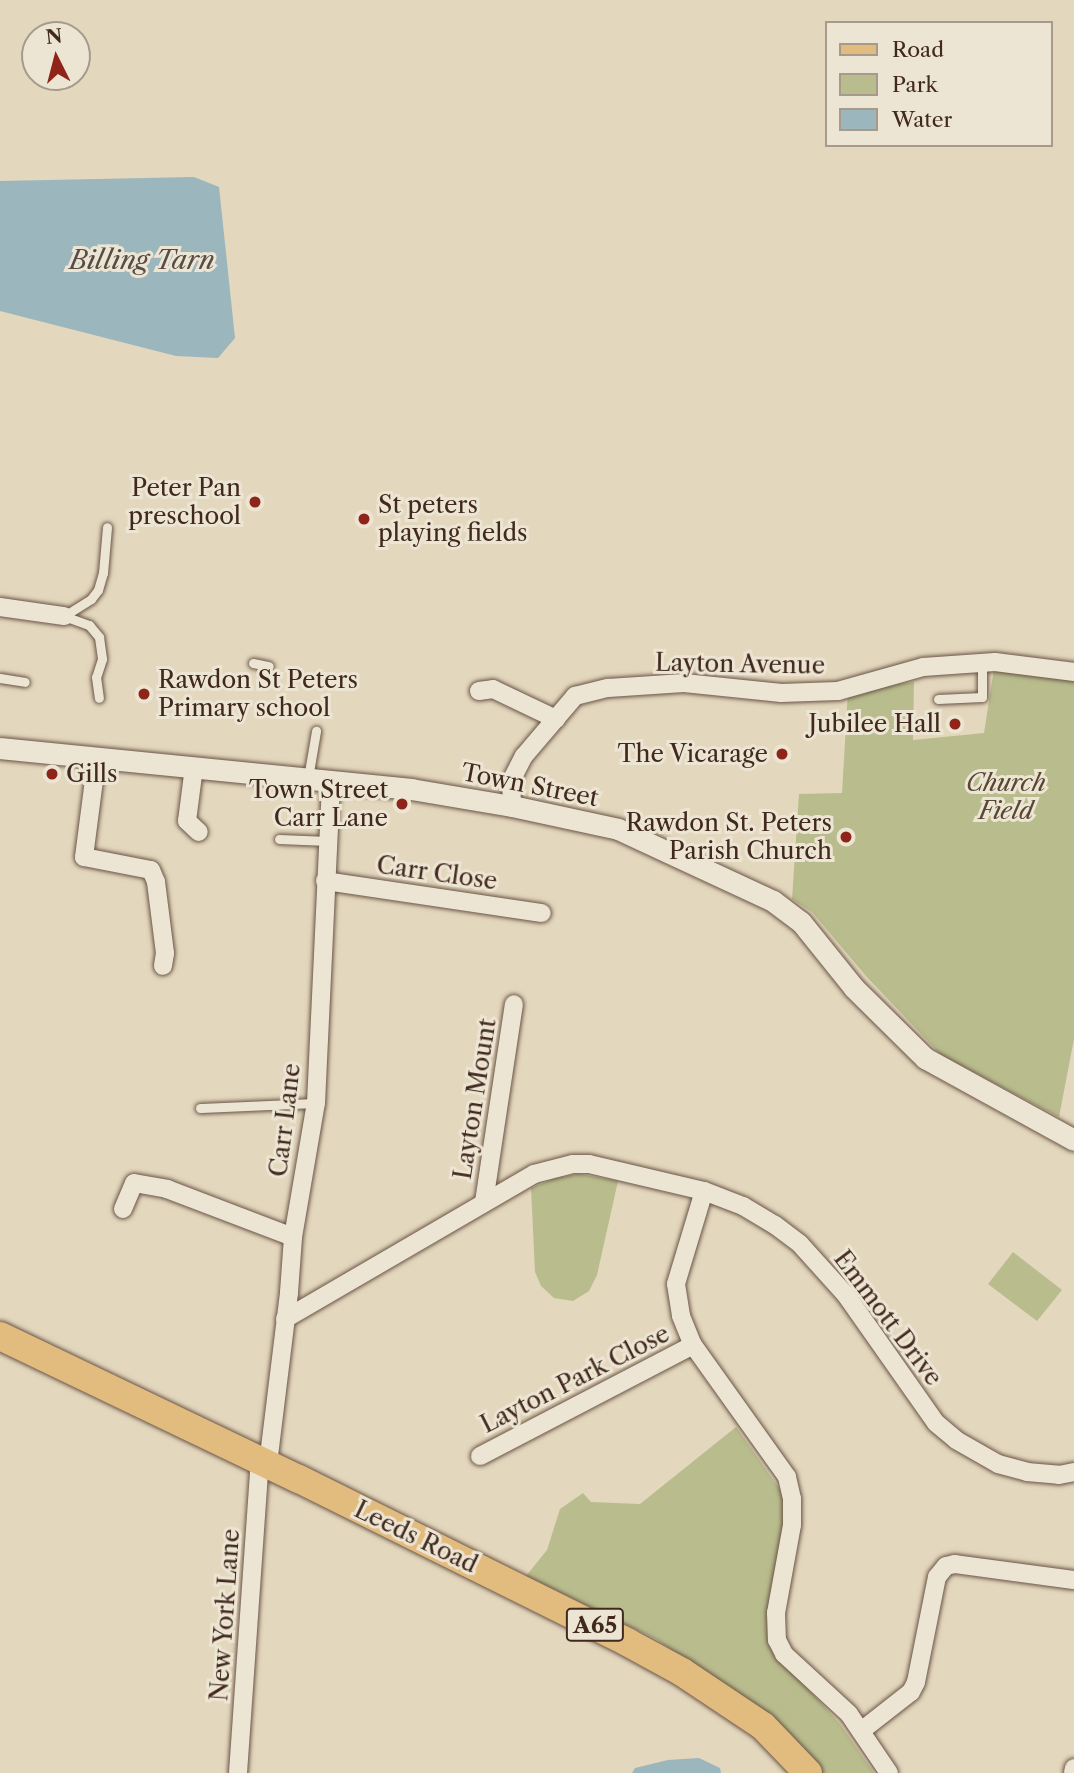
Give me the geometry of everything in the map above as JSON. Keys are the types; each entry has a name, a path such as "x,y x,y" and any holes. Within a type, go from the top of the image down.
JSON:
{"main road":[{"name":"Leeds Road","path":"0,1336 583,1618 682,1672 762,1726 808,1773"}],"street":[{"path":"0,607 64,616"},
{"name":"Layton Avenue","path":"512,806 511,781 524,756 575,696 608,688 684,683 782,693 838,691 923,667 1011,662 1074,672"},
{"path":"479,691 493,689 556,719"},
{"name":"Town Street","path":"0,748 411,789 512,806 618,829 773,901 801,922 854,988 925,1058 1074,1140"},
{"path":"97,757 84,858 152,870 161,918 163,966"},
{"path":"194,767 187,821 199,832"},
{"name":"Carr Lane","path":"264,1462 285,1319 293,1237 316,1103 331,781"},
{"name":"Carr Close","path":"326,881 542,913"},
{"name":"Layton Mount","path":"484,1202 514,1004"},
{"name":"Emmott Drive","path":"285,1319 534,1174 573,1164 589,1164 704,1191 743,1206 800,1244 846,1295 936,1423 956,1440 977,1455 1008,1466 1048,1474 1074,1472"},
{"path":"123,1209 134,1184 167,1189 293,1237"},
{"path":"704,1191 676,1284 681,1316 694,1345 787,1477 792,1499 792,1525 776,1613 778,1640 784,1654 849,1713 889,1773"},
{"name":"Layton Park Close","path":"480,1456 694,1345"},
{"name":"New York Lane","path":"238,1773 264,1462"},
{"path":"861,1731 911,1692 916,1682 941,1570 955,1564 1074,1580"},
{"path":"1073,1773 1074,1768"}],"lane":[{"path":"64,616 91,599 98,590 103,573 107,527"},
{"path":"64,616 89,625 99,637 102,659 96,677 99,698"},
{"path":"253,663 269,666"},
{"path":"938,699 982,697 982,663"},
{"path":"0,678 25,682"},
{"path":"308,778 316,731"},
{"path":"279,839 328,841"},
{"path":"200,1108 316,1103"}],"green space":[{"name":"Church Field","path":"995,662 1074,672 1074,1039 1059,1117 941,1055 866,976 812,912 792,899 799,794 842,793 848,691 914,682 913,740 984,733"},
{"path":"579,1174 618,1181 597,1275 589,1291 573,1301 554,1298 541,1286 535,1272 531,1188 556,1178"},
{"path":"1013,1252 1062,1290 1037,1321 988,1284"},
{"path":"736,1427 781,1491 786,1517 768,1620 769,1646 840,1724 874,1773 821,1773 731,1691 656,1639 526,1576 547,1550 560,1509 583,1493 591,1502 640,1504"}],"water":[{"name":"Billing Tarn","path":"194,177 219,187 235,338 218,358 176,356 0,311 0,181"},
{"path":"699,1758 720,1768 721,1773 632,1773 635,1768 668,1760"}],"place":[{"name":"Peter Pan preschool","path":"255,502"},
{"name":"St peters playing fields","path":"364,519"},
{"name":"Rawdon St Peters Primary school","path":"144,694"},
{"name":"Jubilee Hall","path":"955,724"},
{"name":"The Vicarage","path":"782,754"},
{"name":"Gills","path":"52,774"},
{"name":"Town Street Carr Lane","path":"402,804"},
{"name":"Rawdon St. Peters Parish Church","path":"846,837"}]}
